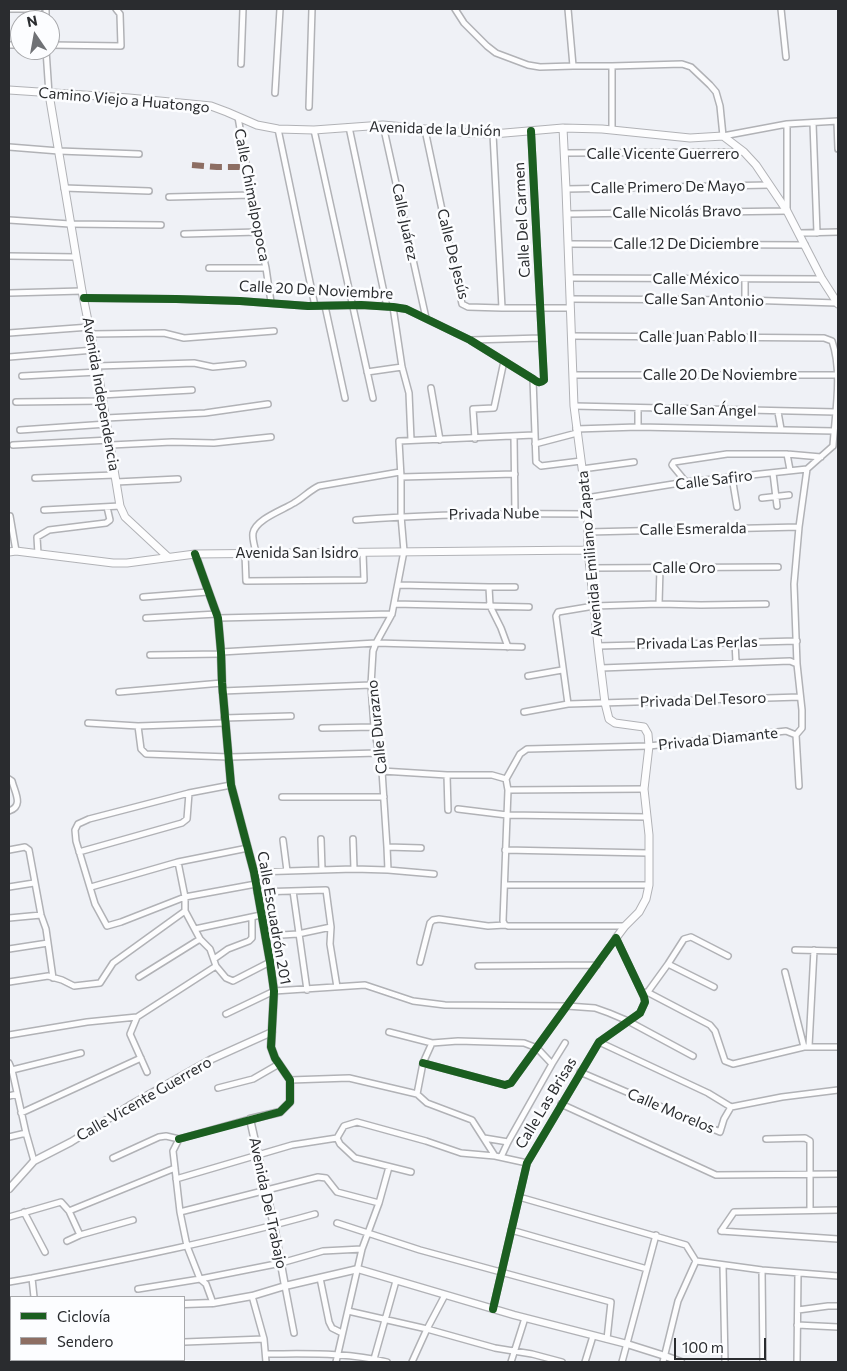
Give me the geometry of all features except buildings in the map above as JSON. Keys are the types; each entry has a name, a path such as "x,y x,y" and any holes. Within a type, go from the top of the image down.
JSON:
{"main road":[{"name":"Camino Viejo a Huatongo","path":"9,90 129,98 211,106 238,118"},
{"name":"Avenida Independencia","path":"49,94 70,224 111,442 120,506 125,516 168,557"},
{"name":"Avenida de la Unión","path":"238,118 257,126 278,129 314,130 384,125 425,130 493,134 563,128 612,130 690,138 723,136"},
{"name":"Avenida Emiliano Zapata","path":"563,128 574,406 588,514 588,550 600,668 609,719 615,723 644,727 648,734 649,746"},
{"path":"723,136 744,152"},
{"name":"Calle Vicente Guerrero","path":"744,152 756,165 769,185"},
{"path":"769,185 787,211 822,279 838,303"},
{"name":"Avenida San Isidro","path":"12,551 127,563 195,554 588,550"},
{"path":"616,938 624,926 639,912 646,899 649,885 649,835 644,789 649,746"}],"street":[{"path":"9,9 39,9"},
{"path":"60,45 121,46 120,14 116,9"},
{"path":"242,64 243,9"},
{"path":"275,93 280,9"},
{"path":"309,107 312,9"},
{"path":"455,9 464,23 496,53 528,65 540,67 682,64 691,67 716,92 720,106 723,136 787,124 837,121 838,149"},
{"path":"568,9 573,66"},
{"path":"781,9 786,57"},
{"path":"47,60 49,94"},
{"path":"612,66 612,130"},
{"name":"Calle Chimalpopoca","path":"238,118 271,302"},
{"path":"813,123 817,232"},
{"path":"787,124 787,211"},
{"name":"Calle Juárez","path":"384,125 426,318"},
{"path":"349,127 386,307"},
{"path":"278,129 314,306"},
{"path":"314,130 373,398"},
{"name":"Calle De Jesús","path":"425,130 462,304 468,307 570,308"},
{"name":"Calle Del Carmen","path":"531,131 541,338"},
{"path":"493,134 502,308"},
{"path":"9,147 139,154"},
{"name":"Calle Vicente Guerrero","path":"565,153 744,152"},
{"name":"Calle Primero De Mayo","path":"566,189 769,185"},
{"path":"64,188 149,191"},
{"path":"170,197 252,196"},
{"name":"Calle Nicolás Bravo","path":"567,214 787,211"},
{"path":"9,220 70,224 161,225"},
{"path":"184,234 258,232"},
{"path":"800,234 838,232"},
{"name":"Calle 12 De Diciembre","path":"568,244 805,245"},
{"path":"9,256 76,257"},
{"path":"209,268 266,268"},
{"name":"Calle México","path":"570,278 822,279"},
{"path":"745,279 745,300"},
{"name":"Calle 20 De Noviembre","path":"9,292 271,302 314,306 352,305 406,309 470,340 533,379"},
{"name":"Calle San Antonio","path":"570,299 745,300 838,303"},
{"path":"325,306 345,398"},
{"path":"393,307 402,367 409,392 411,440 534,435"},
{"path":"9,333 90,330 164,333 184,338 274,331"},
{"name":"Calle Juan Pablo II","path":"571,336 824,338 832,341 835,347 838,375"},
{"path":"470,340 541,338 544,380 538,382 533,379"},
{"path":"9,357 94,350"},
{"path":"474,438 473,409 494,408 504,361"},
{"path":"22,376 194,363 213,367 243,364"},
{"path":"367,372 402,367"},
{"name":"Calle 20 De Noviembre","path":"573,375 838,375"},
{"path":"796,735 802,728 794,584 799,527 807,469 836,446 834,430 838,375"},
{"path":"533,379 536,462 541,466 634,462"},
{"path":"432,388 440,440"},
{"path":"16,402 102,398 192,390"},
{"path":"20,430 106,421 205,414 268,404"},
{"name":"Calle San Ángel","path":"574,406 836,412"},
{"path":"638,408 638,427"},
{"path":"778,412 781,429"},
{"path":"535,444 576,431 638,427 834,430"},
{"path":"13,445 111,442 214,443 270,437"},
{"path":"514,437 514,513"},
{"name":"Calle Durazno","path":"388,870 382,771 374,727 371,685 373,651 392,614 404,551 398,441 411,440"},
{"path":"686,482 673,468 674,462 727,454 787,454 821,457"},
{"path":"787,454 790,470"},
{"name":"Calle Safiro","path":"586,498 686,482 807,469"},
{"path":"773,473 777,506"},
{"path":"256,553 253,533 256,528 269,516 293,504 313,488 401,474 514,474"},
{"path":"732,476 737,507"},
{"path":"36,478 178,479"},
{"path":"762,498 789,495"},
{"path":"44,510 120,506"},
{"path":"38,554 37,537 49,530 106,523 110,520 107,507"},
{"name":"Privada Nube","path":"356,520 401,516 514,513 588,514"},
{"path":"10,516 12,551"},
{"name":"Calle Esmeralda","path":"588,532 799,527"},
{"path":"245,553 246,581 364,580 363,553"},
{"name":"Calle Escuadrón 201","path":"195,554 217,616 231,785 254,872 274,991 271,1047 275,1058 290,1080"},
{"name":"Calle Oro","path":"590,568 778,567"},
{"path":"659,604 660,568"},
{"path":"398,585 515,587"},
{"path":"489,587 490,606 508,647"},
{"path":"143,597 208,592"},
{"path":"394,604 529,607"},
{"path":"568,704 556,616 558,612 594,606 766,604"},
{"path":"146,618 392,614"},
{"name":"Privada Las Perlas","path":"598,646 796,641"},
{"path":"735,642 736,662"},
{"path":"150,655 221,653 376,643 522,647"},
{"path":"600,668 784,661 797,664"},
{"path":"528,676 562,670"},
{"path":"119,692 222,683"},
{"path":"222,691 371,685"},
{"name":"Privada Del Tesoro","path":"524,712 568,704 800,697"},
{"path":"88,723 138,726 291,716"},
{"path":"138,726 141,749 146,754 229,757 378,754"},
{"path":"322,728 374,727"},
{"name":"Privada Diamante","path":"506,778 520,754 527,749 649,746 786,732 796,735 799,786"},
{"path":"382,771 506,778 508,790 503,921 505,925"},
{"path":"447,775 448,810"},
{"path":"9,779 12,781 18,802 14,809 9,811"},
{"path":"231,785 189,793 89,819 78,824 75,830 76,841 96,904 107,926 185,897 256,884"},
{"path":"508,790 644,789"},
{"path":"79,852 182,823 187,819 189,793"},
{"path":"282,797 384,797"},
{"path":"458,809 507,815 647,817"},
{"path":"321,839 322,870"},
{"path":"353,839 354,869"},
{"path":"283,840 287,871"},
{"path":"9,850 25,847 29,850 34,883 46,929 53,978"},
{"path":"388,847 421,848"},
{"path":"91,887 178,862 248,848"},
{"path":"506,850 648,853"},
{"path":"178,862 185,897 185,910 200,939 210,950 216,966 226,978 233,981 270,962"},
{"path":"254,872 354,869 434,874"},
{"path":"9,887 34,883"},
{"path":"505,885 649,885"},
{"path":"258,892 326,890 331,927 330,944 337,987"},
{"path":"293,891 307,990"},
{"path":"9,982 48,976 74,986 100,983 113,963 185,910"},
{"path":"9,918 41,915"},
{"path":"195,929 261,915"},
{"path":"214,960 228,949 252,938 252,918"},
{"path":"420,962 430,923 433,920 488,926 624,926"},
{"path":"265,936 298,934 331,927"},
{"name":"Calle Las Brisas","path":"492,1309 527,1163 599,1042 640,1013 646,1002 646,994 684,939 691,937 728,956"},
{"path":"423,1063 505,1085 512,1083 616,938 646,994 710,1025 715,1031 725,1062 733,1064 806,1047 838,1047"},
{"path":"139,977 200,939"},
{"path":"9,949 48,943"},
{"path":"795,950 838,951"},
{"path":"806,1047 814,950"},
{"path":"668,964 714,987"},
{"path":"478,966 597,965"},
{"path":"9,1035 87,1022 137,1018 216,966"},
{"path":"785,972 806,1047"},
{"path":"226,1014 274,991 365,985 413,1001 445,1005 595,1008 628,1021 692,1056"},
{"path":"137,1018 130,1034 147,1072"},
{"name":"Calle Vicente Guerrero","path":"9,1189 34,1161 71,1142 129,1106 212,1059 272,1032"},
{"path":"388,1032 432,1043 524,1043 537,1048 552,1064"},
{"path":"599,1042 708,1093 731,1107"},
{"path":"418,1094 423,1063 432,1043"},
{"path":"498,1156 565,1043"},
{"path":"12,1070 81,1053"},
{"path":"21,1113 141,1058"},
{"path":"9,1063 34,1161"},
{"path":"218,1088 253,1079 279,1064"},
{"name":"Calle Morelos","path":"580,1072 720,1132 724,1119 731,1107 782,1097 838,1090"},
{"path":"113,1158 159,1137 179,1138 280,1112 290,1102 290,1080 349,1078 418,1094 427,1103 472,1120 498,1156"},
{"path":"9,1096 17,1094"},
{"path":"561,1104 716,1175 838,1174"},
{"name":"Avenida Del Trabajo","path":"250,1120 274,1226 285,1286"},
{"path":"176,1179 292,1146 337,1138 344,1126 357,1122 426,1141 461,1153 498,1156 527,1163"},
{"path":"9,1137 26,1133"},
{"path":"179,1138 173,1150 180,1212 187,1246 200,1279 206,1284 213,1303"},
{"path":"337,1138 340,1144 355,1158 411,1172"},
{"path":"484,1138 508,1142"},
{"path":"766,1138 805,1138 810,1141 810,1210"},
{"path":"336,1362 362,1249 379,1203 389,1167"},
{"path":"69,1211 175,1168"},
{"path":"180,1212 318,1177 326,1178 336,1192 379,1203"},
{"path":"519,1197 686,1245 696,1261 723,1266 838,1276"},
{"path":"9,1217 61,1202 69,1211 80,1235"},
{"path":"838,1210 734,1212 721,1231 838,1239"},
{"path":"24,1212 46,1252"},
{"path":"9,1282 187,1246 274,1226 315,1214"},
{"path":"67,1241 80,1235 133,1220"},
{"path":"337,1223 420,1250 611,1302 607,1339"},
{"path":"511,1230 647,1269"},
{"path":"622,1362 656,1235"},
{"path":"138,1289 281,1263 323,1252 362,1249"},
{"path":"664,1359 678,1300 696,1261"},
{"path":"723,1266 726,1362"},
{"path":"185,1304 213,1303 252,1296 285,1286 358,1269 492,1309 627,1344 664,1359 681,1362"},
{"path":"762,1270 763,1362"},
{"path":"797,1362 798,1273"},
{"path":"32,1278 34,1296"},
{"path":"320,1278 329,1322 332,1328 342,1333"},
{"path":"374,1359 396,1281"},
{"path":"285,1286 294,1333"},
{"path":"412,1362 445,1295"},
{"path":"252,1296 264,1339 266,1362"},
{"path":"798,1310 838,1306"},
{"path":"348,1311 427,1329 494,1348 532,1354 562,1362"},
{"path":"511,1362 525,1318"},
{"path":"797,1325 838,1327"},
{"path":"585,1362 593,1336"},
{"path":"185,1342 264,1339"},
{"path":"266,1354 337,1355 387,1362"}],"marked path":[{"path":"192,165 246,167"}],"cycle path":[{"path":"84,298 240,301 308,306 361,305 406,309 470,340 536,381 541,382 544,380 531,131"},
{"path":"179,1139 280,1112 290,1102 290,1080 275,1058 271,1047 274,991 270,962 254,872 231,785 218,618 195,554"},
{"path":"423,1063 505,1085 511,1083 616,938 644,997 645,1002 640,1013 599,1042 527,1163 493,1309"}]}
